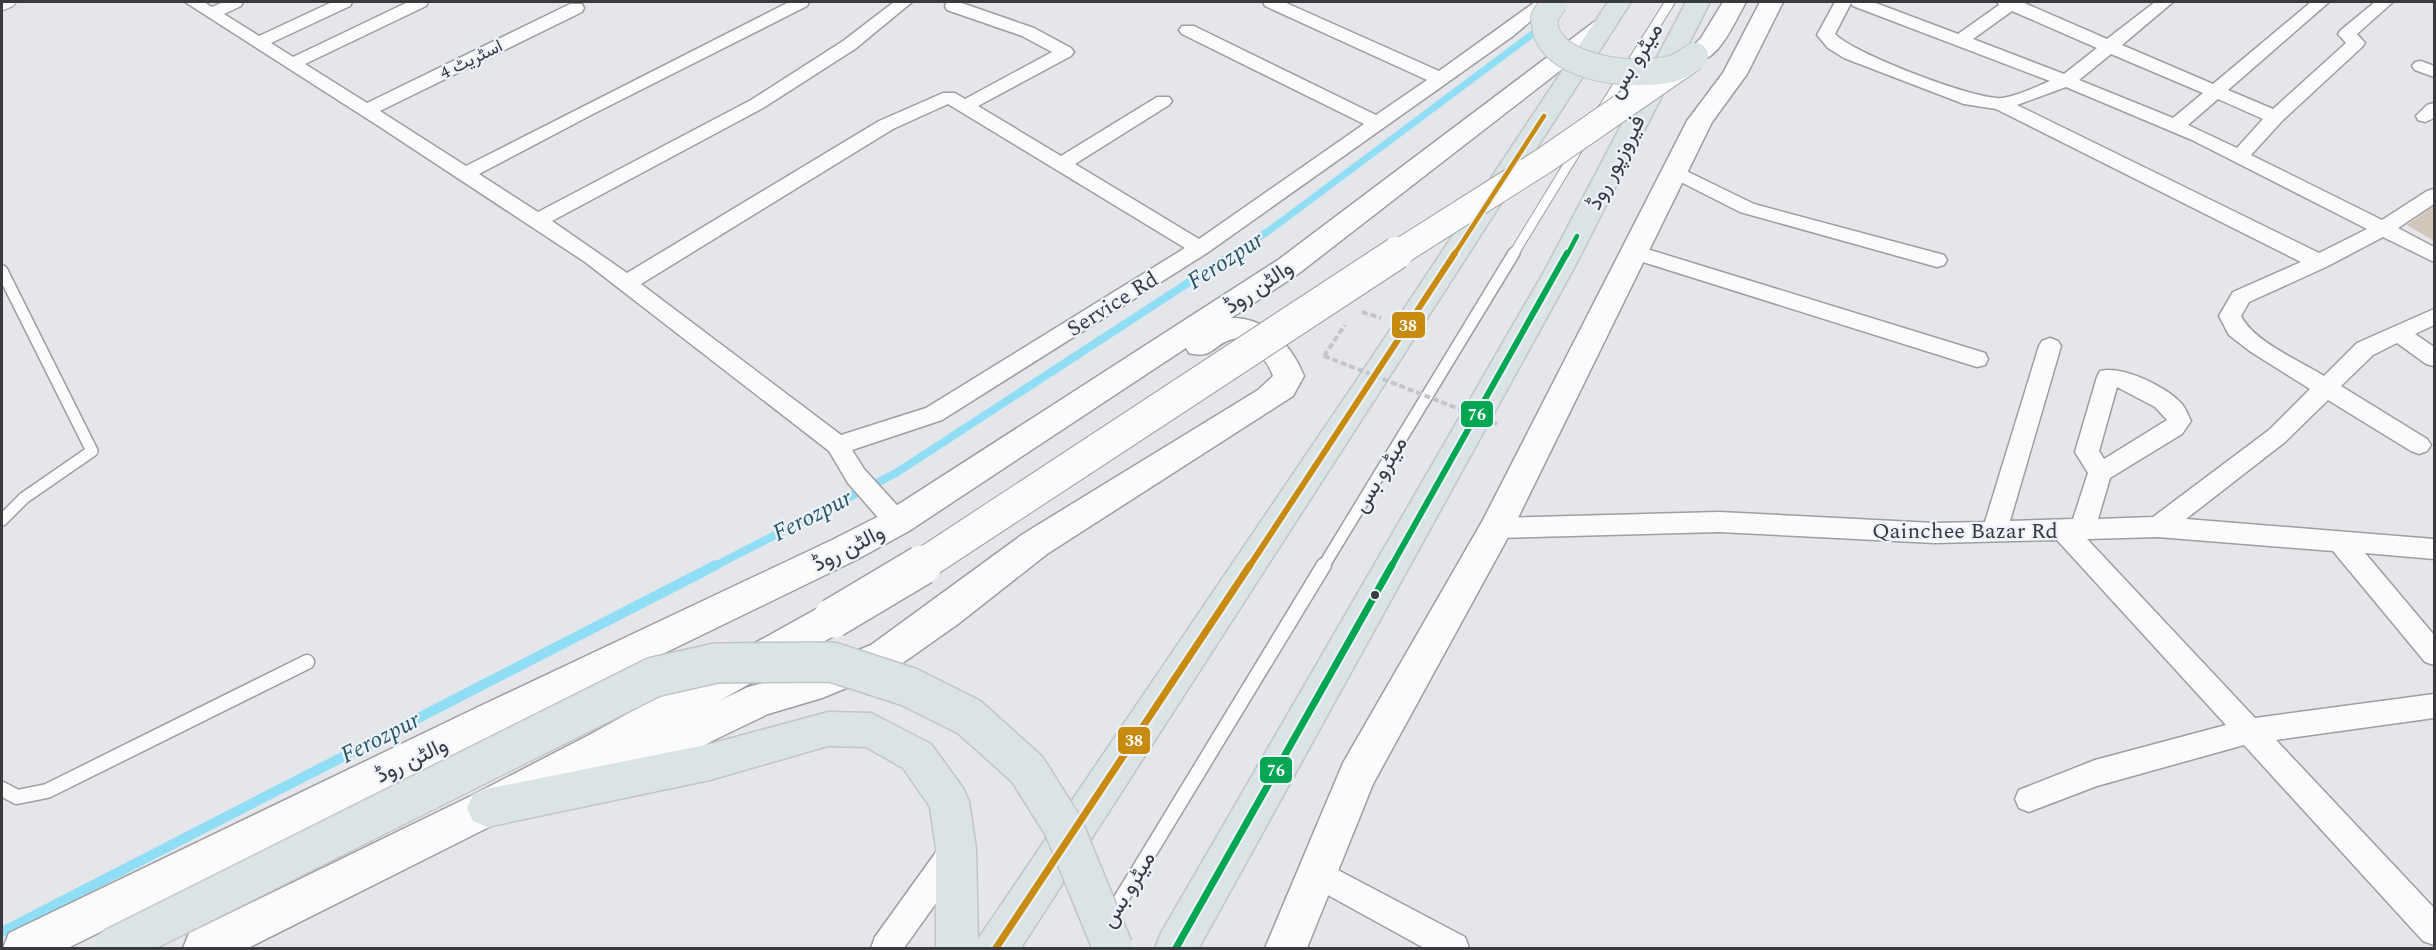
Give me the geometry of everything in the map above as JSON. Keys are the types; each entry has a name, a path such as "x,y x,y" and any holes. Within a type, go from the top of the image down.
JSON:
{"main road":[{"path":"1554,2 1544,18 1548,36 1563,51 1588,64 1613,71 1640,73 1672,69 1695,56"},
{"name":"فیروزپور روڈ","path":"1176,948 1559,270 1698,2"},
{"path":"204,948 487,808 605,746 833,618 934,558 1431,231 1545,160 1695,56 1711,42 1734,2"},
{"path":"1286,948 1357,776 1496,528 1700,121 1735,74 1771,2"},
{"path":"996,948 1357,405 1610,14"},
{"name":"والٹن روڈ","path":"24,948 844,550 897,522 1288,267 1610,14"},
{"path":"602,784 761,699 809,687 884,656 945,613 1035,544 1269,398 1282,388 1288,376 1285,364 1276,350 1248,329 1239,327 1221,330 1006,475 974,473"},
{"path":"113,948 654,677 716,663 832,662 909,687 969,717 1027,770 1063,826 1105,943"},
{"path":"487,808 710,762 828,729 871,730 917,756 949,801 956,849 957,948"}],"street":[{"path":"193,2 367,110 537,221 626,283 837,445 856,476 897,522"},
{"path":"212,13 235,2"},
{"path":"259,42 344,2"},
{"path":"292,64 420,2"},
{"path":"465,174 586,110 801,2"},
{"path":"537,221 757,104 849,45 904,2"},
{"path":"1271,2 1440,79"},
{"name":"Service Rd","path":"837,445 890,430 934,414 1200,248 1507,32 1545,2"},
{"path":"1843,2 1826,35 1834,44 1850,54 1970,100 2000,104 2319,262"},
{"path":"1859,2 2066,81 2175,126 2240,156 2434,255"},
{"path":"1961,40 2010,2 2275,117"},
{"path":"2000,104 2066,81 2165,2"},
{"path":"2175,126 2321,2"},
{"path":"2240,156 2275,117 2356,43 2348,34 2385,2"},
{"path":"954,6 1028,32 1065,52 965,106"},
{"name":"اسٹریٹ 4","path":"367,110 576,8"},
{"path":"1188,30 1377,123"},
{"path":"626,283 886,125 949,97 1200,248"},
{"path":"1062,164 1163,101"},
{"path":"1674,171 1747,208 1937,260"},
{"path":"2419,445 2325,389 2245,336 2237,330 2230,316 2241,297 2319,262 2383,229 2434,195"},
{"path":"1634,252 1977,359"},
{"path":"2158,527 2277,436 2365,349 2434,316"},
{"path":"2398,333 2434,358"},
{"path":"1994,532 2050,346"},
{"path":"2100,473 2073,530 2250,731 2434,930"},
{"name":"Qainchee Bazar Rd","path":"1496,528 1719,522 1934,533 2158,527 2434,549"},
{"path":"2340,542 2434,654"},
{"path":"2030,800 2095,773 2250,731 2434,705"},
{"path":"886,948 956,849"},
{"path":"1317,873 1454,948"}],"lane":[{"path":"2,6 11,2"},
{"name":"میٹرو بس","path":"1105,943 1559,179 1670,2"},
{"path":"2,271 92,451 24,498 2,520"},
{"path":"2,789 6,795 16,799 47,791 307,662"}],"path":[{"path":"1349,319 1324,356 1500,425"}],"building":[{"path":"2434,206 2434,241 2407,225"}],"waterway":[{"name":"Ferozpur","path":"1232,255 1270,230 1542,27"},
{"name":"Ferozpur","path":"713,567 896,473 1234,253"},
{"name":"Ferozpur","path":"2,932 716,565"}],"transit line":[{"name":"38","path":"996,948 1363,395 1544,116"},
{"name":"76","path":"1176,948 1577,236"}]}
